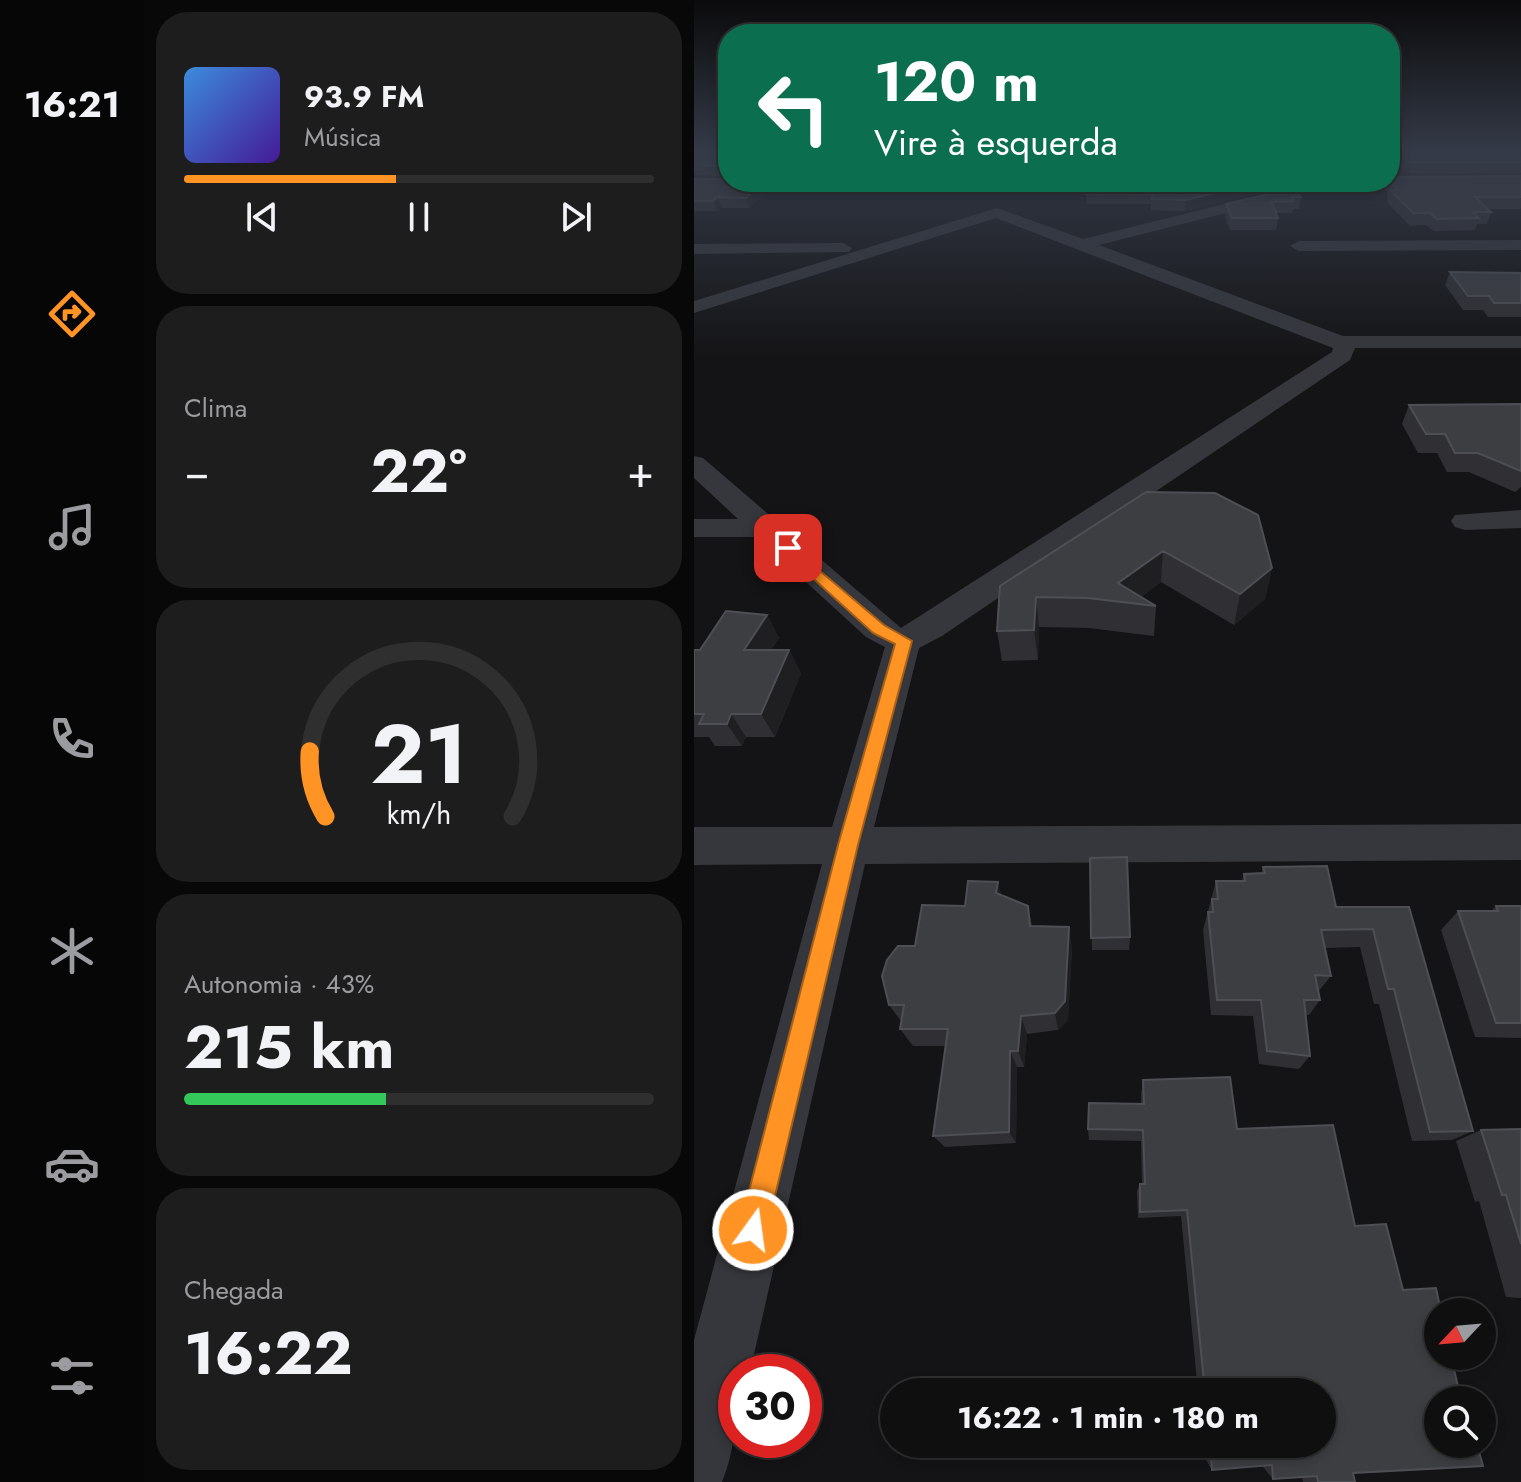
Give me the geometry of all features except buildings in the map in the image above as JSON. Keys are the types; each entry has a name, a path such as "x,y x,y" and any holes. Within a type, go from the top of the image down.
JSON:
{"street":[{"path":"694,307 956,220"},
{"path":"1032,220 1084,244 1341,342 1521,342"},
{"path":"1084,244 1179,220"},
{"path":"1299,246 1521,245"},
{"path":"694,249 878,248"},
{"path":"694,464 878,629 887,636 904,641 930,628 1342,355 1344,348 1341,342"},
{"path":"1465,521 1521,519"},
{"path":"694,528 765,528"},
{"path":"694,1467 848,845 904,641"},
{"path":"694,846 1521,842"}],"route":[{"path":"753,1230 848,845 904,641 887,636 878,629 788,548"}]}
